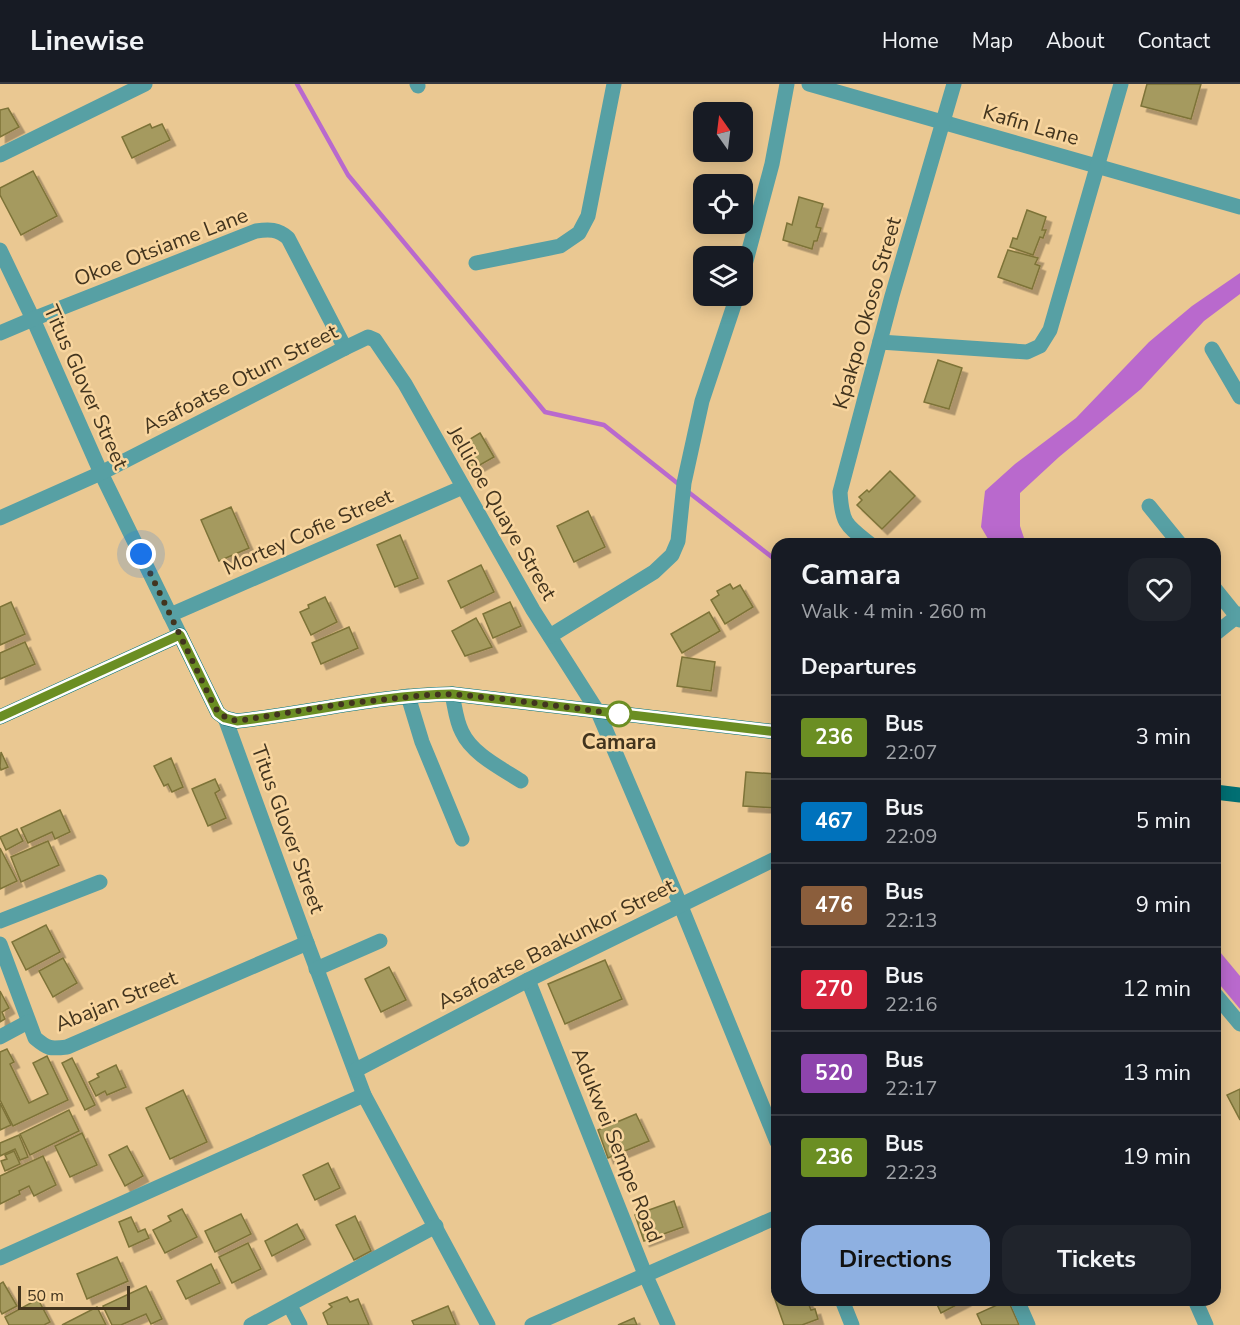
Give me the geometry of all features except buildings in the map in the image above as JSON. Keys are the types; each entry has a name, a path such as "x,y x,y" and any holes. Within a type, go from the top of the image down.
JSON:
{"main road":[{"path":"0,717 180,635"},
{"name":"Titus Glover Street","path":"180,635 213,704 218,713 225,718"},
{"path":"225,718 237,721 248,720 342,704 408,696 452,694 771,731"},
{"path":"1221,793 1240,795"}],"street":[{"path":"0,155 145,84"},
{"path":"476,263 560,246 579,233 588,216 614,84"},
{"path":"750,246 772,164 787,84"},
{"name":"Kafin Lane","path":"809,84 1240,207"},
{"name":"Kpakpo Okoso Street","path":"863,538 847,525 841,509 840,492 880,342 954,84"},
{"path":"880,342 1027,352 1040,346 1050,330 1121,84"},
{"name":"Okoe Otsiame Lane","path":"0,333 256,231 268,229 281,232 288,238 345,348"},
{"name":"Titus Glover Street","path":"0,250 33,318 101,473 180,635"},
{"path":"550,636 654,572 672,555 678,541 684,483 702,401 734,306"},
{"name":"Asafoatse Otum Street","path":"0,518 101,473 368,338"},
{"name":"Jellicoe Quaye Street","path":"368,338 375,340 405,384 533,610 598,712 680,904 771,1127"},
{"path":"1212,349 1240,397"},
{"name":"Mortey Cofie Street","path":"170,615 463,487"},
{"path":"1149,506 1175,538"},
{"path":"1221,596 1239,617 1221,630"},
{"path":"452,694 460,729 465,739 520,781"},
{"path":"408,696 422,742 462,839"},
{"name":"Titus Glover Street","path":"225,718 364,1095 488,1325"},
{"name":"Asafoatse Baakunkor Street","path":"356,1070 680,904 771,861"},
{"path":"0,921 100,882"},
{"path":"316,969 380,941"},
{"name":"Abajan Street","path":"0,944 35,1038 47,1048 67,1047 307,943"},
{"name":"Adukwei Sempe Road","path":"528,981 645,1274 668,1325"},
{"path":"1221,1001 1240,1023"},
{"path":"0,1036 28,1022"},
{"path":"0,1258 364,1095"},
{"path":"532,1325 771,1220"},
{"path":"251,1325 436,1226"},
{"path":"290,1306 300,1325"},
{"path":"844,1306 852,1325"},
{"path":"1020,1306 1028,1325"},
{"path":"1198,1306 1206,1325"}],"shaded area":[{"path":"1240,273 1240,294 1204,321 1141,389 1059,457 1020,493 1020,526 1024,538 987,538 981,527 985,491 1015,464 1076,418 1149,342 1192,306"},
{"path":"1221,953 1240,976 1240,1009 1221,986"}],"waterway":[{"path":"297,84 348,175 545,412 604,425 681,486"},
{"path":"687,491 771,556"}],"bus line":[{"name":"236","path":"0,717 180,635 218,713 225,718 237,721 342,704 408,696 452,694 771,731"}],"place":[{"name":"Camara","path":"619,714"}],"route":[{"path":"141,554 213,704 218,713 225,718 237,721 248,720 342,704 408,696 452,694 619,714"}]}
